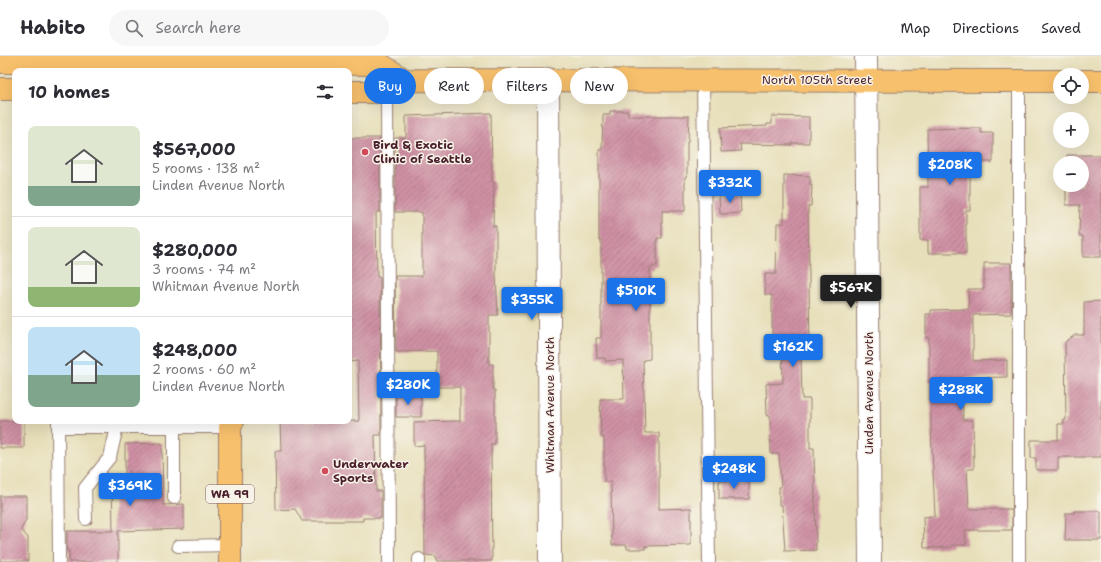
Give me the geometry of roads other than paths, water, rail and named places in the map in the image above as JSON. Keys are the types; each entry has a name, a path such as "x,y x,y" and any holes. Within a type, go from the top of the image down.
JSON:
{"main road":[{"path":"0,62 53,59 241,64 380,60 390,68"},
{"name":"North 105th Street","path":"416,80 492,79"},
{"name":"North 105th Street","path":"562,79 1053,81"},
{"path":"1089,81 1101,81"},
{"path":"0,89 12,89"},
{"path":"352,92 364,92"},
{"name":"WA 99","path":"230,424 230,554"}],"street":[{"name":"Linden Avenue North","path":"866,56 870,562"},
{"name":"Whitman Avenue North","path":"548,104 550,562"}],"lane":[{"path":"703,79 709,562"},
{"path":"1019,80 1019,562"},
{"path":"387,104 389,562"},
{"path":"59,562 58,424 117,427 174,427 216,424"},
{"path":"86,519 85,488 110,457 117,427"},
{"path":"174,427 174,498"},
{"path":"178,546 230,554"}],"place":[{"name":"Bird & Exotic Clinic of Seattle","path":"365,152"},
{"name":"Underwater Sports","path":"325,471"}]}
